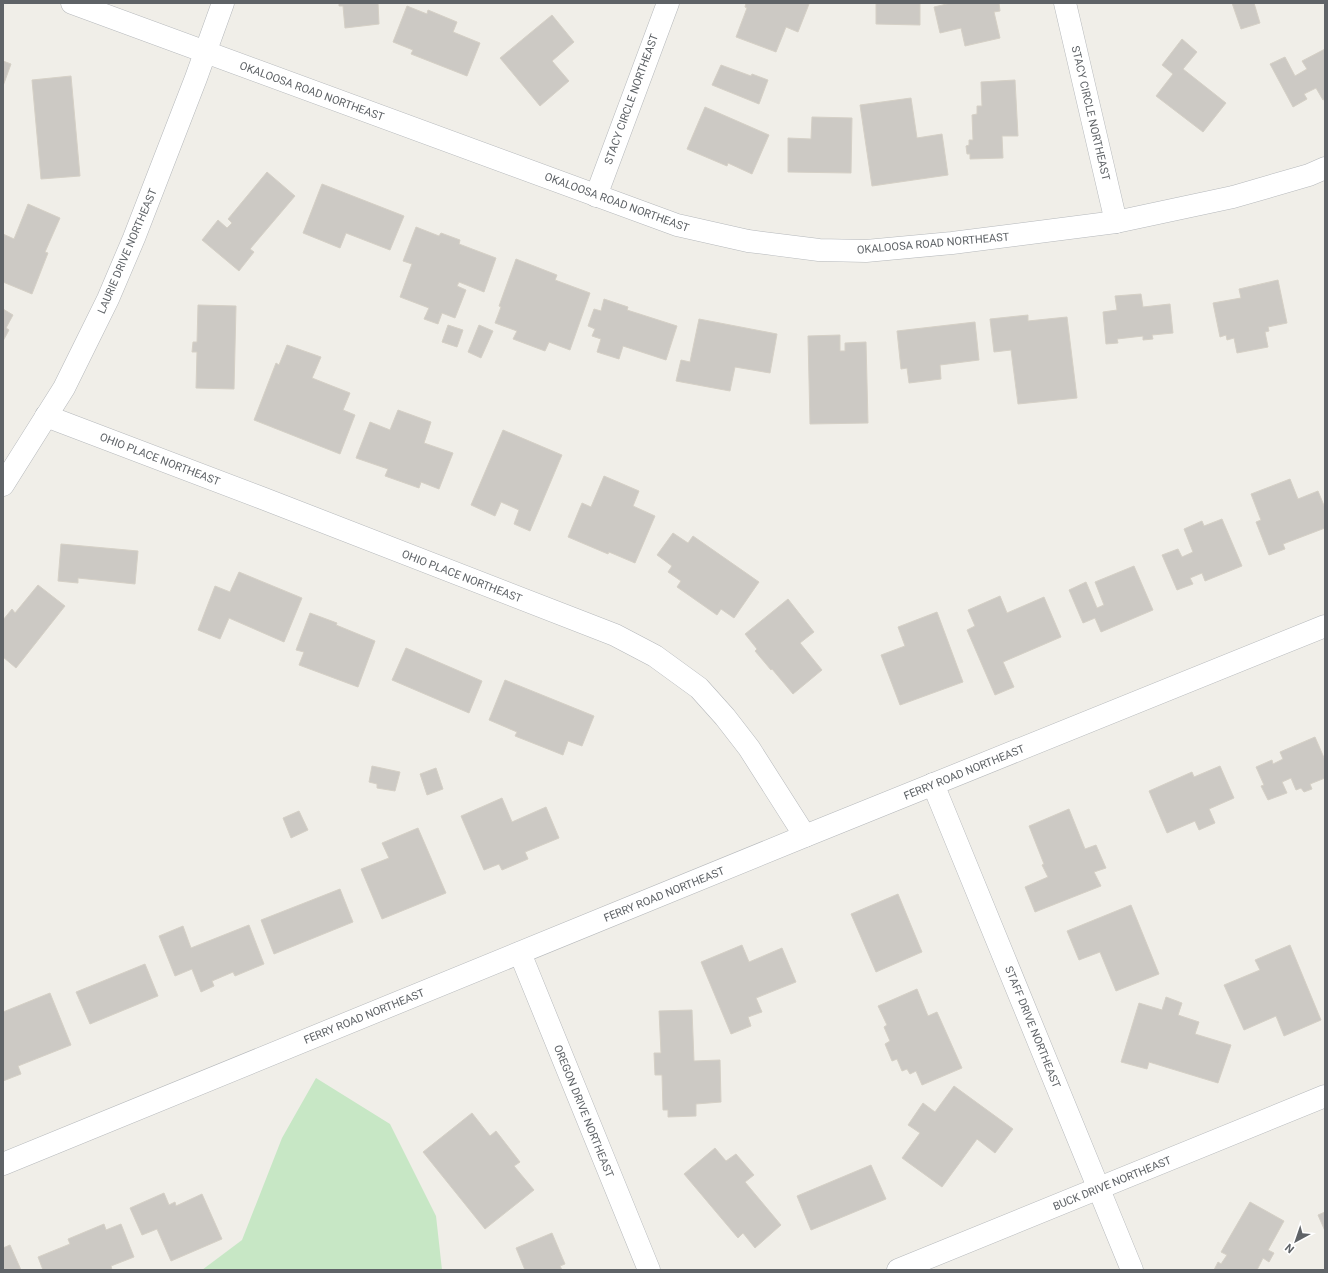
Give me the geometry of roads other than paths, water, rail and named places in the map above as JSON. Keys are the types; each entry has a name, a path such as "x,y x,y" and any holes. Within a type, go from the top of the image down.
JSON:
{"street":[{"name":"OKALOOSA ROAD NORTHEAST","path":"72,3 677,225 748,242 819,250 874,250 952,243 1116,222 1233,198 1310,175 1325,168"},
{"name":"LAURIE DRIVE NORTHEAST","path":"3,484 64,388 108,299 134,238 196,78 223,3"},
{"name":"STACY CIRCLE NORTHEAST","path":"596,196 668,3"},
{"name":"STACY CIRCLE NORTHEAST","path":"1065,3 1116,222"},
{"name":"OHIO PLACE NORTHEAST","path":"46,416 615,635 655,656 699,688 725,717 749,748 805,836"},
{"name":"FERRY ROAD NORTHEAST","path":"3,1164 805,836 1325,626"},
{"name":"STAFF DRIVE NORTHEAST","path":"933,784 1132,1270"},
{"name":"OREGON DRIVE NORTHEAST","path":"520,953 649,1270"},
{"name":"BUCK DRIVE NORTHEAST","path":"898,1270 1325,1096"}]}
